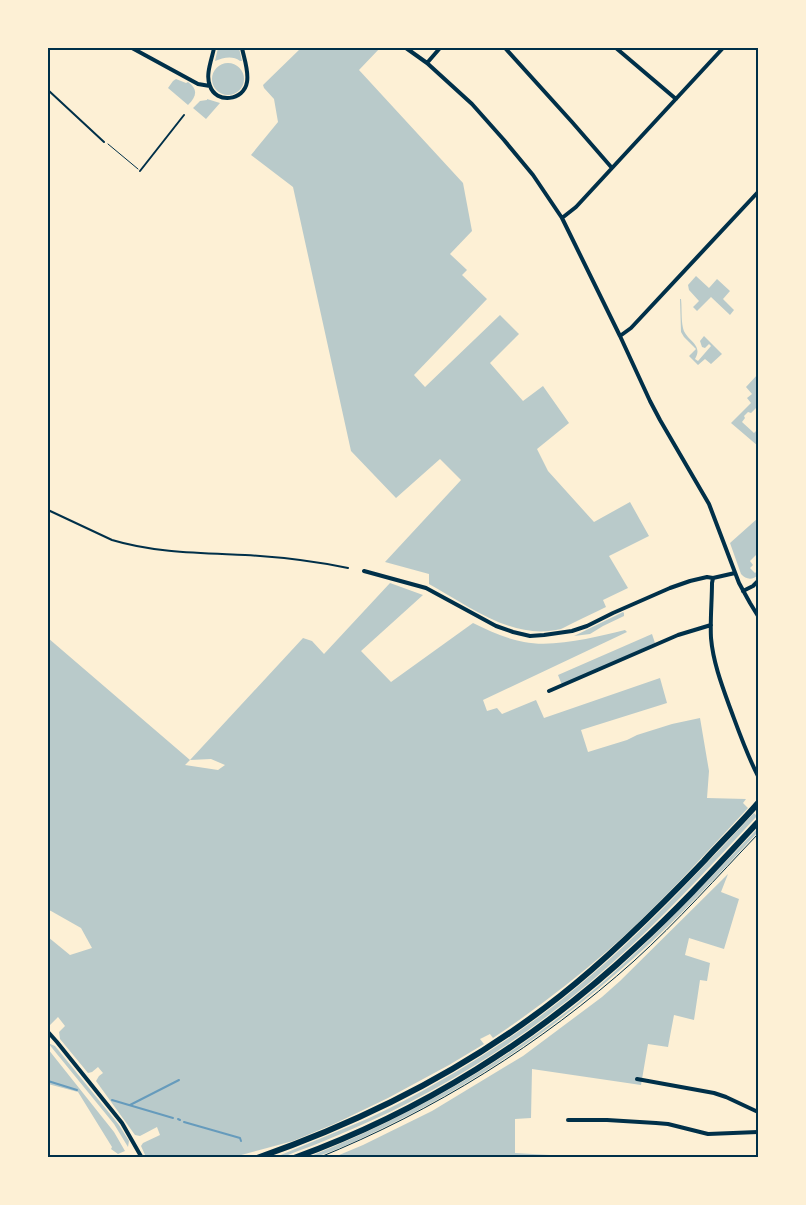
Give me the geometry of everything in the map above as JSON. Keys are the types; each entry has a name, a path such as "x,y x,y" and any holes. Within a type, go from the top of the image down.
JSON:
{"main road":[{"path":"258,1158 346,1124 434,1080 520,1025 578,981 629,936 673,893 758,803"},
{"path":"294,1158 370,1126 418,1102 490,1060 548,1020 599,980 637,946 758,822"}],"street":[{"path":"132,48 198,84 210,86"},
{"path":"214,48 208,78 214,93 224,98 234,98 243,92 247,84 242,48"},
{"path":"406,48 462,93 533,175 562,218 650,401 709,504 735,573 758,616"},
{"path":"427,63 440,48"},
{"path":"505,48 612,168"},
{"path":"616,48 676,99"},
{"path":"562,218 573,210 724,48"},
{"path":"620,336 632,328 758,192"},
{"path":"364,571 426,588 496,626 530,636 572,631 670,588 706,577 714,578 735,573"},
{"path":"714,578 712,584 711,638 715,663 734,719 758,776"},
{"path":"743,591 758,582"},
{"path":"550,691 678,635 711,625"},
{"path":"48,1034 57,1042 122,1123 142,1158"},
{"path":"637,1080 726,1097 758,1112"},
{"path":"568,1120 607,1120 668,1124 708,1134 758,1132"}],"lane":[{"path":"48,90 104,142"},
{"path":"140,171 184,115"},
{"path":"48,510 112,540 135,545 196,553 314,561 348,568"}],"path":[{"path":"104,142 140,171"}],"shaded area":[{"path":"218,48 239,48 242,61 224,58 215,61"},
{"path":"301,48 380,48 359,70 463,183 472,231 450,254 467,270 462,275 487,299 414,375 425,387 500,315 519,334 490,363 523,401 543,386 569,423 537,449 548,471 594,522 630,502 649,536 609,556 628,588 603,600 606,607 561,629 526,630 492,619 460,602 429,584 429,574 385,562 461,480 440,459 396,498 351,451 293,187 251,155 278,122 274,99 263,85"},
{"path":"228,63 240,67 244,79 240,91 228,95 216,91 212,79 216,67"},
{"path":"176,79 188,82 195,90 195,96 188,105 168,88"},
{"path":"207,99 220,103 206,119 193,108 200,101"},
{"path":"696,276 709,288 717,279 730,291 723,299 734,310 730,315 711,297 697,311 693,307 699,301 689,290 688,285"},
{"path":"680,299 683,328 697,350 695,359 698,361 711,346 709,344 705,348 702,347 700,341 704,336 722,354 711,364 705,359 698,365 689,356 696,349 681,332"},
{"path":"758,374 758,402 756,408 744,416 745,418 742,422 754,433 758,431 758,446 731,423 751,403 747,398 752,394 746,387"},
{"path":"758,518 758,553 750,561 753,565 750,568 755,573 758,570 758,575 750,579 741,574 730,543"},
{"path":"390,583 423,595 361,651 391,682 473,623 518,641 548,644 575,641 625,630 627,632 483,700 487,711 497,708 502,714 536,700 544,718 660,678 667,703 581,730 588,752 672,724 700,718 709,771 707,798 746,799 743,803 748,808 661,900 606,952 522,1018 493,1038 490,1034 480,1039 484,1044 449,1065 388,1098 293,1141 234,1157 146,1157 141,1146 143,1143 160,1135 157,1127 140,1136 135,1135 96,1081 103,1073 98,1067 88,1073 60,1039 59,1032 65,1026 58,1017 48,1027 48,937 70,955 92,948 81,928 48,910 48,638 190,760 303,638 312,641 324,654","holes":["211,759 225,765 218,770 185,765 190,760"]},
{"path":"623,612 624,616 590,634 574,636"},
{"path":"652,634 655,643 562,685 558,675"},
{"path":"754,813 757,816 633,944 602,972 535,1025 464,1072 389,1113 311,1146 276,1157 367,1119 405,1100 461,1069 515,1034 580,985 611,958 698,873"},
{"path":"758,828 758,832 729,864 652,941 607,981 547,1029 483,1072 417,1111 344,1146 306,1158 347,1141 427,1102 466,1080 541,1031 577,1004 630,958"},
{"path":"728,874 721,892 739,899 724,949 689,938 685,955 710,963 707,981 700,980 694,1020 674,1015 668,1047 648,1044 641,1085 532,1069 531,1118 515,1119 515,1153 585,1157 332,1158 432,1111 523,1056 602,997"},
{"path":"48,1043 55,1046 119,1125 129,1141 128,1147 114,1124"},
{"path":"48,1049 114,1132 125,1151 118,1154 111,1149 112,1147 78,1092 48,1084"}],"waterway":[{"path":"130,1105 179,1080"},
{"path":"48,1081 77,1090"},
{"path":"112,1100 173,1118"},
{"path":"184,1122 240,1138 241,1141"}]}
